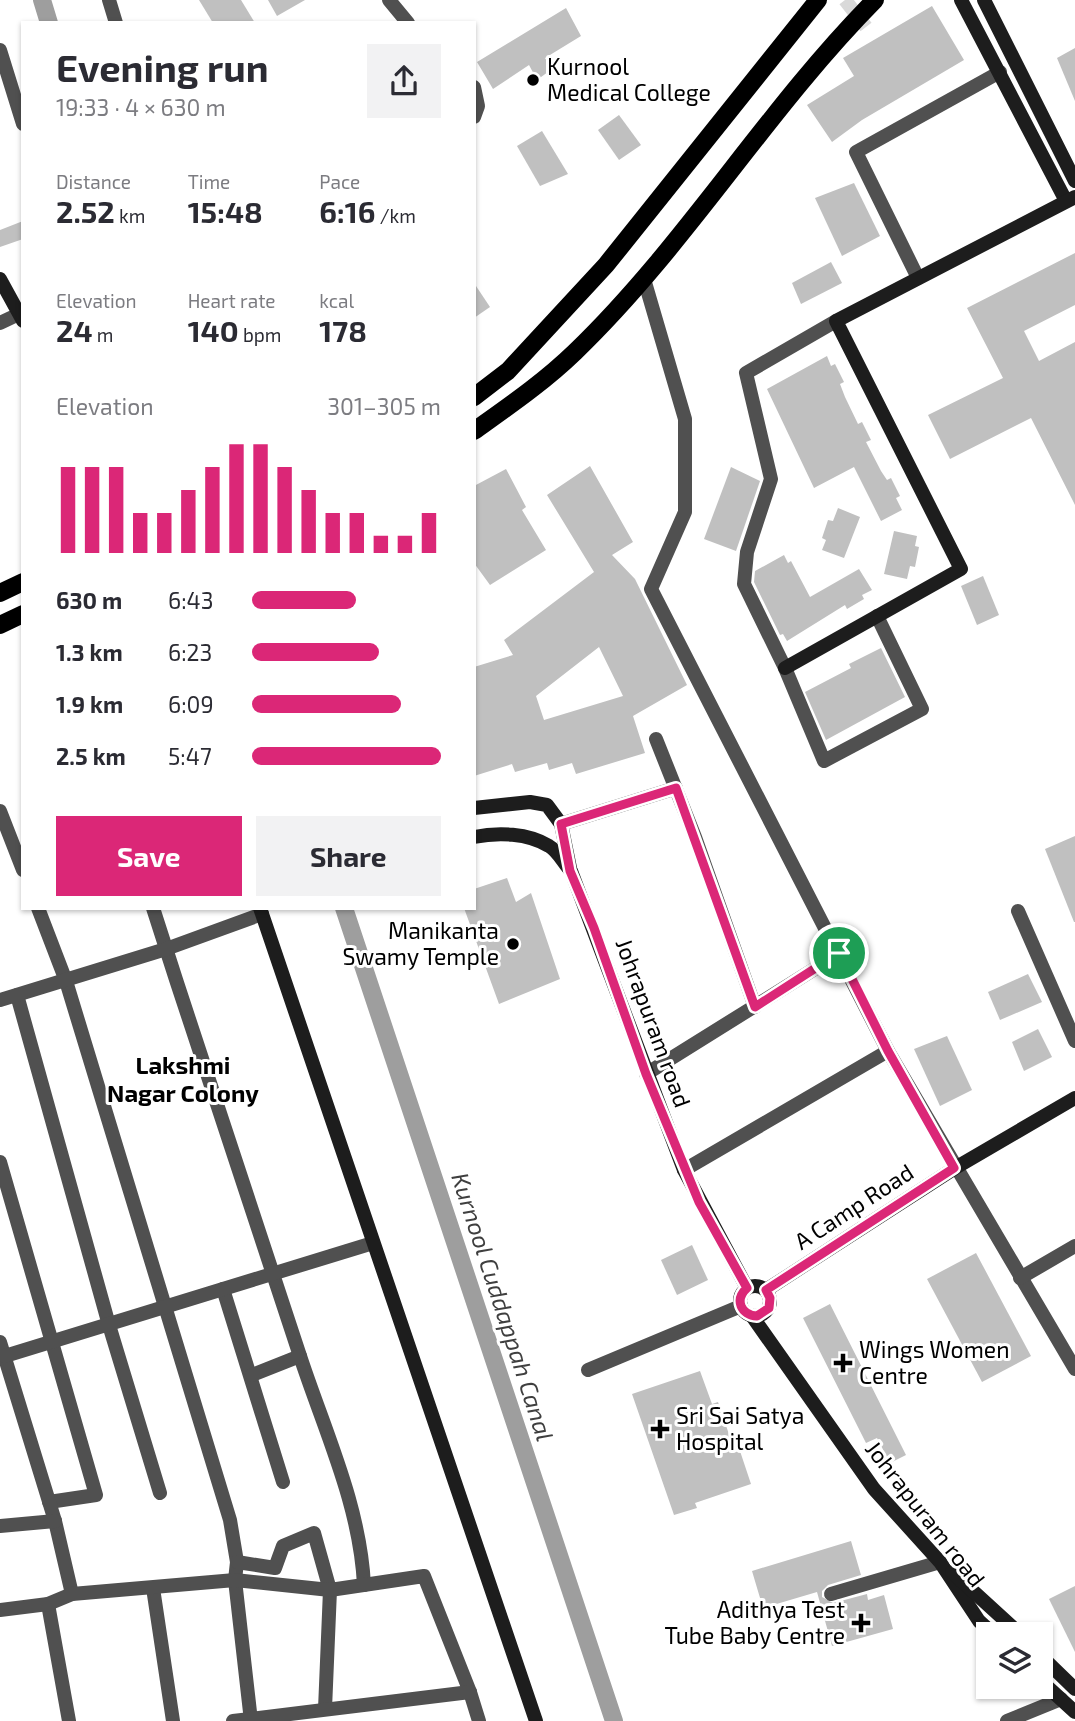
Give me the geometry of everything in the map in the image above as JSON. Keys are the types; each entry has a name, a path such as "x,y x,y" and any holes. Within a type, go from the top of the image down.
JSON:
{"main road":[{"path":"476,395 508,371 606,265 818,0"},
{"path":"476,429 527,394 575,353 644,279 829,47 875,0"},
{"path":"0,593 21,583"},
{"path":"0,625 21,615"}],"street":[{"path":"109,0 115,21"},
{"path":"389,0 406,21"},
{"path":"877,616 922,709 824,761 785,668 744,584 747,552 771,479 746,373 836,321 1071,199 961,0"},
{"path":"984,0 1075,181"},
{"path":"0,50 21,118"},
{"path":"918,278 856,152 1017,64"},
{"path":"0,279 21,318 0,323"},
{"path":"644,279 685,419 685,512 651,589 888,1051 954,1168 1075,1369"},
{"path":"785,668 961,569 836,321"},
{"path":"656,739 755,1007"},
{"path":"561,824 676,788"},
{"path":"476,808 530,802 547,805 561,824 570,871"},
{"path":"0,811 5,838 21,866"},
{"name":"Johrapuram road","path":"476,837 497,833 551,847 570,871 594,928 646,1074 684,1170 747,1288"},
{"path":"39,910 66,981 230,1520 237,1562 235,1580 251,1720"},
{"path":"154,910 349,1498 362,1545 364,1585"},
{"path":"0,1000 166,949 261,911 536,1721"},
{"path":"1018,911 1075,1041"},
{"path":"646,1074 839,953"},
{"path":"17,995 109,1325 160,1493"},
{"path":"684,1170 888,1051"},
{"name":"A Camp Road","path":"766,1290 954,1168 1075,1098"},
{"path":"0,1162 96,1495 49,1502"},
{"path":"5,1356 373,1242"},
{"path":"1020,1278 1075,1246"},
{"path":"588,1370 746,1311 762,1315 769,1308 770,1298 766,1290 757,1286 747,1288 741,1296 746,1311"},
{"path":"223,1289 252,1375 283,1482"},
{"name":"Johrapuram road","path":"746,1311 874,1489 940,1562 1008,1622"},
{"path":"0,1342 55,1521 72,1594"},
{"path":"252,1375 300,1356"},
{"path":"0,1526 55,1521"},
{"path":"237,1562 275,1568 284,1546 314,1533 330,1590 325,1710"},
{"path":"831,1594 940,1562"},
{"name":"Johrapuram road","path":"940,1562 980,1622"},
{"path":"0,1610 48,1604 72,1594 235,1580 330,1590 424,1576 479,1721"},
{"path":"153,1588 173,1721"},
{"path":"48,1604 69,1721"},
{"path":"1053,1668 1075,1689"},
{"path":"233,1721 470,1692"},
{"path":"1053,1692 1075,1712"},
{"path":"1007,1721 1061,1699"}],"building":[{"path":"199,0 241,0 254,21 212,21"},
{"path":"268,0 305,0 277,16"},
{"path":"932,6 964,60 862,120 832,142 807,105 854,76 843,58"},
{"path":"566,8 581,36 545,58 552,69 537,80 529,65 493,89 477,62"},
{"path":"1075,48 1075,101 1057,58"},
{"path":"619,115 641,145 619,160 598,130"},
{"path":"542,131 568,174 540,186 517,146"},
{"path":"854,183 880,236 842,256 815,198"},
{"path":"21,222 21,240 0,247 0,230"},
{"path":"1075,253 1075,305 1024,331 1039,361 1075,342 1075,505 1031,418 950,459 928,415 1003,378 967,308"},
{"path":"831,262 842,283 801,304 792,283"},
{"path":"476,286 490,307 476,317"},
{"path":"827,356 831,366 835,364 844,382 840,384 845,397 858,424 862,422 871,440 866,442 881,471 887,480 891,478 900,496 896,498 902,510 881,521 854,467 814,488 767,389"},
{"path":"590,466 633,542 612,555 635,579 687,685 633,716 645,753 576,774 572,763 549,770 547,763 515,772 512,764 476,775 476,666 513,655 504,640 594,572 547,495","holes":["599,647 623,696 544,720 536,696"]},
{"path":"731,467 760,481 736,551 704,539"},
{"path":"506,469 526,507 522,510 546,550 490,585 476,566 476,485"},
{"path":"838,508 860,517 844,558 822,550 826,540 822,538 828,520 833,521"},
{"path":"894,531 917,536 915,546 919,547 915,567 910,566 907,579 884,574"},
{"path":"784,555 788,563 791,561 810,597 859,569 872,590 862,595 864,599 847,609 845,605 787,641 783,634 780,635 754,582 755,571"},
{"path":"983,576 999,615 977,625 961,586"},
{"path":"881,648 905,697 826,740 805,692 851,668 849,664"},
{"path":"1075,836 1075,922 1074,922 1045,849"},
{"name":"Manikanta Swamy Temple","path":"507,878 516,902 531,893 560,979 499,1004 465,910 476,910 476,888"},
{"path":"1028,974 1042,1002 1000,1020 988,992"},
{"path":"1038,1029 1052,1057 1024,1071 1012,1042"},
{"path":"947,1036 972,1090 940,1106 914,1049"},
{"path":"692,1245 708,1280 677,1295 661,1260"},
{"path":"976,1253 1031,1356 982,1382 927,1279"},
{"path":"830,1304 906,1455 890,1463 877,1438 866,1443 803,1318"},
{"path":"700,1371 712,1404 718,1402 735,1452 740,1451 751,1484 695,1503 697,1508 674,1515 632,1394"},
{"path":"851,1541 861,1575 828,1585 822,1591 822,1597 833,1603 867,1594 868,1600 884,1595 893,1629 832,1646 817,1592 763,1608 752,1571"},
{"path":"1075,1586 1075,1652 1049,1599"}],"waterway":[{"name":"Kurnool Cuddappah Canal","path":"42,0 48,21"},
{"name":"Kurnool Cuddappah Canal","path":"345,910 614,1721"}],"tunnel":[{"path":"845,0 866,27"}],"place":[{"name":"Kurnool Medical College","path":"533,80"},
{"name":"Manikanta Swamy Temple","path":"513,944"},
{"name":"Wings Women Centre","path":"843,1363"},
{"name":"Sri Sai Satya Hospital","path":"660,1429"},
{"name":"Adithya Test Tube Baby Centre","path":"861,1623"}],"district":[{"name":"Lakshmi Nagar Colony","path":"183,1080"}],"route":[{"path":"676,788 755,1007 839,953 888,1051 954,1168 766,1290 770,1298 769,1308 762,1315 752,1316 743,1311 740,1301 747,1288 699,1202 646,1074 594,928 570,871 561,824 676,788"}]}
